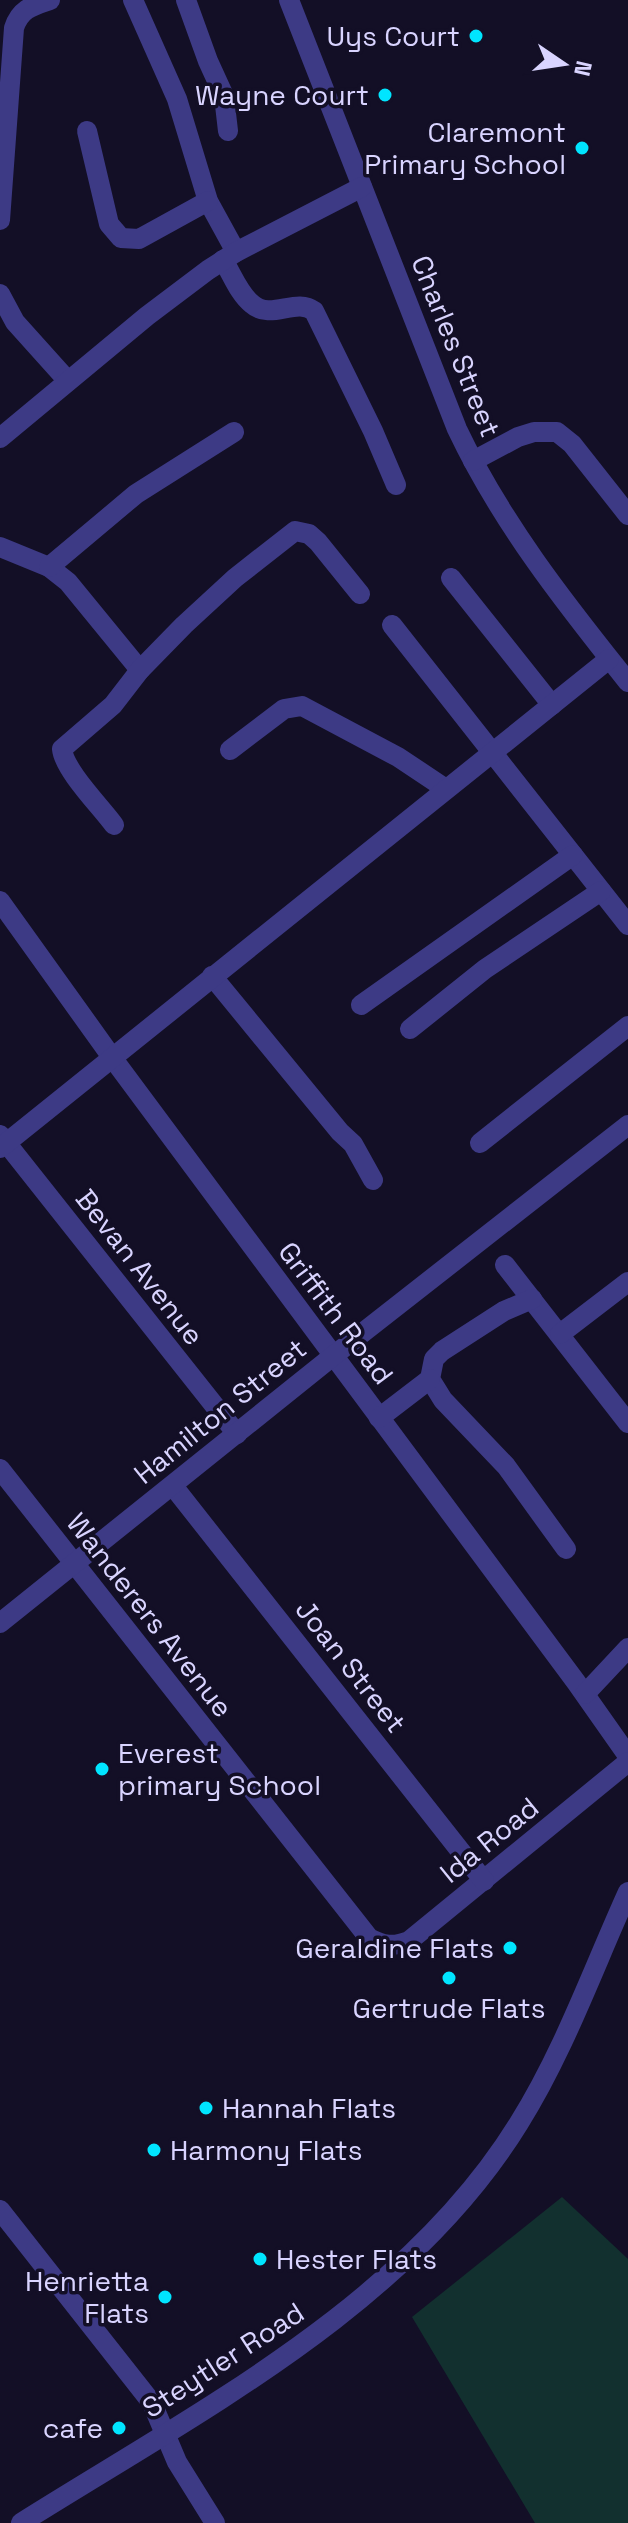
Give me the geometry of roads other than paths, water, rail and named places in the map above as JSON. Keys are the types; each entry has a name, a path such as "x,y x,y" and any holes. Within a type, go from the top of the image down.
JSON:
{"street":[{"path":"0,220 14,28 26,8 50,0"},
{"path":"133,0 177,99 208,201 253,306 266,311 299,305 308,306 314,311 396,485"},
{"path":"186,0 224,96 228,131"},
{"name":"Charles Street","path":"289,0 457,429 507,520 628,682"},
{"path":"87,131 109,224 121,238 139,239 208,201"},
{"path":"0,438 177,292 230,256 362,187"},
{"path":"0,294 15,322 68,381"},
{"path":"49,567 136,494 234,432"},
{"path":"473,461 518,437 534,432 557,432 572,444 628,515"},
{"path":"114,825 68,764 62,749 106,711 140,670 235,578 295,531 309,534 318,542 360,594"},
{"path":"0,547 49,567 68,582 140,670"},
{"path":"451,578 552,705"},
{"path":"392,625 628,925"},
{"path":"2,1142 609,659"},
{"path":"230,750 284,709 302,706 398,757 446,789"},
{"path":"361,1005 573,855"},
{"path":"410,1029 485,969 601,891"},
{"name":"Griffith Road","path":"0,901 111,1056 585,1694 628,1759"},
{"path":"212,976 353,1144 373,1180"},
{"path":"480,1143 628,1026"},
{"name":"Hamilton Street","path":"0,1623 628,1125"},
{"name":"Bevan Avenue","path":"2,1142 237,1434"},
{"path":"505,1265 628,1423"},
{"path":"560,1334 628,1282"},
{"path":"379,1418 430,1379 434,1359 442,1351 504,1311 532,1299"},
{"path":"430,1379 443,1400 506,1466 566,1549"},
{"name":"Wanderers Avenue","path":"0,1469 369,1938 379,1943"},
{"name":"Joan Street","path":"173,1486 484,1881"},
{"path":"585,1694 628,1648"},
{"name":"Ida Road","path":"379,1943 399,1945 409,1941 628,1759"},
{"name":"Steytler Road","path":"21,2523 289,2353 343,2314 385,2279 459,2204 519,2124 540,2087 628,1892"},
{"path":"0,2210 152,2403 177,2462 215,2523"}],"place":[{"name":"Uys Court","path":"476,36"},
{"name":"Wayne Court","path":"385,95"},
{"name":"Claremont Primary School","path":"582,148"},
{"name":"Everest primary School","path":"102,1769"},
{"name":"Geraldine Flats","path":"510,1948"},
{"name":"Gertrude Flats","path":"449,1978"},
{"name":"Hannah Flats","path":"206,2108"},
{"name":"Harmony Flats","path":"154,2150"},
{"name":"Hester Flats","path":"260,2259"},
{"name":"Henrietta Flats","path":"165,2297"},
{"name":"cafe","path":"119,2428"}]}
